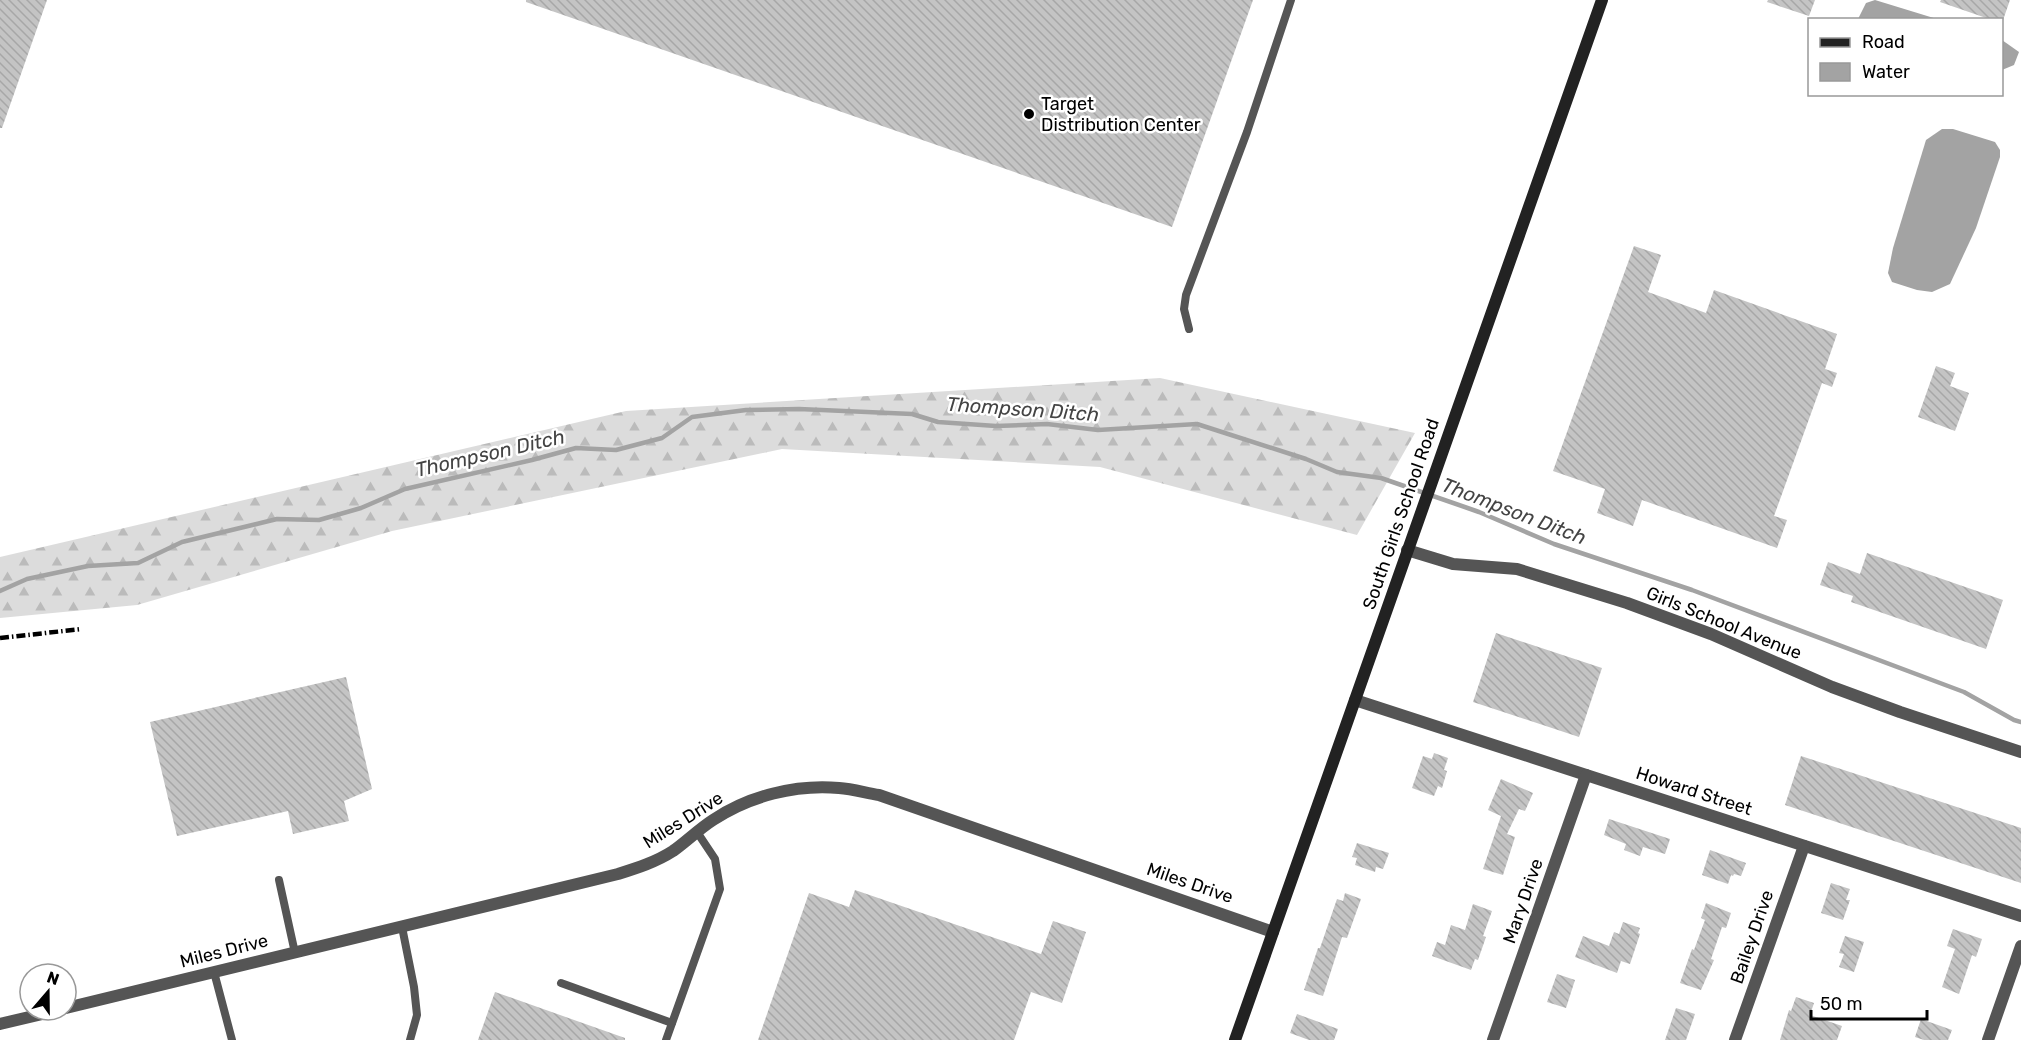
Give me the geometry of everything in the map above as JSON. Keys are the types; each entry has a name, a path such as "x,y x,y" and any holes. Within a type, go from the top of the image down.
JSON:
{"main road":[{"name":"South Girls School Road","path":"1235,1040 1602,0"}],"street":[{"name":"Girls School Avenue","path":"1407,550 1453,564 1517,569 1627,603 1711,634 1832,687 2021,752"},
{"name":"Howard Street","path":"1355,700 2021,916"},
{"name":"Mary Drive","path":"1493,1040 1586,775"},
{"name":"Miles Drive","path":"78,1005 626,872 667,854 728,811 775,793 819,787 855,789 879,795 1273,932"},
{"name":"Bailey Drive","path":"1735,1040 1804,846"},
{"path":"1988,1040 2021,946"},
{"path":"0,1024 18,1020"}],"lane":[{"path":"1189,329 1184,309 1186,295 1247,132 1291,0"},
{"path":"666,1040 720,889 715,859 697,832"},
{"path":"279,879 295,953"},
{"path":"402,927 417,1015 410,1040"},
{"path":"214,972 232,1040"},
{"path":"561,983 672,1023"}],"green space":[{"path":"1160,378 1415,433 1357,535 1100,467 782,449 392,531 137,605 0,618 0,557 626,411"}],"water":[{"path":"1875,0 1934,18 1858,18 1866,3"},
{"path":"2003,41 2019,52 2014,65 2003,70"},
{"path":"1942,129 1953,129 1995,142 2000,150 2000,157 1976,228 1950,284 1932,292 1892,282 1888,273 1893,248 1926,140"}],"building":[{"path":"0,0 47,0 2,128 0,128"},
{"name":"Target Distribution Center","path":"526,0 1253,0 1172,227 526,2"},
{"path":"1768,0 1815,0 1809,16 1767,2"},
{"path":"1941,0 2010,0 2003,20 2003,18 1986,18 1940,2"},
{"path":"1634,246 1661,255 1648,292 1706,313 1714,290 1837,334 1825,369 1837,373 1832,387 1822,383 1774,516 1787,520 1777,548 1642,500 1633,526 1597,513 1605,489 1553,471"},
{"path":"1936,366 1955,373 1950,386 1969,393 1955,431 1918,417"},
{"path":"1867,553 2003,600 1986,649 1851,602 1853,596 1820,585 1828,562 1860,574"},
{"path":"1496,633 1602,668 1579,737 1473,702"},
{"path":"346,677 372,789 344,801 349,821 293,834 288,811 177,836 150,722"},
{"path":"1434,753 1448,758 1442,788 1438,786 1434,796 1412,788 1423,756 1432,759"},
{"path":"1801,756 2021,828 2021,883 1785,805"},
{"path":"1501,779 1533,793 1525,811 1519,809 1507,834 1515,837 1503,875 1483,869 1501,816 1488,810"},
{"path":"1609,819 1670,839 1665,854 1643,847 1640,856 1624,850 1626,844 1604,835"},
{"path":"1357,843 1389,853 1383,869 1376,867 1375,872 1355,865 1357,858 1352,857"},
{"path":"1710,850 1746,863 1741,876 1731,875 1728,884 1702,875"},
{"path":"1831,883 1850,889 1846,900 1850,900 1843,920 1821,913"},
{"path":"855,890 1041,954 1053,921 1086,932 1062,1003 1031,992 1014,1040 758,1040 809,893 849,907"},
{"path":"1345,893 1361,899 1347,938 1342,937 1323,996 1304,990 1337,899 1343,901"},
{"path":"1706,903 1731,913 1726,928 1722,927 1711,959 1714,960 1701,990 1680,983 1705,920 1701,918"},
{"path":"1473,904 1492,911 1478,960 1475,959 1471,970 1432,956 1437,942 1445,945 1451,925 1465,930"},
{"path":"1623,922 1640,928 1630,964 1621,961 1617,973 1575,957 1583,936 1609,946 1614,932 1619,934"},
{"path":"1953,929 1982,939 1976,957 1972,955 1959,994 1942,987 1955,949 1947,946"},
{"path":"1845,936 1864,942 1854,972 1839,967 1844,954 1839,953"},
{"path":"1557,974 1575,980 1566,1008 1547,1002"},
{"path":"495,992 625,1038 625,1040 478,1040"},
{"path":"1796,997 1814,1003 1810,1015 1842,1026 1837,1040 1780,1040 1789,1010 1791,1011"},
{"path":"1676,1008 1695,1014 1686,1040 1665,1040"},
{"path":"1297,1014 1338,1029 1334,1040 1309,1040 1290,1033"},
{"path":"1921,1019 1952,1030 1948,1040 1924,1040 1915,1037"}],"waterway":[{"name":"Thompson Ditch","path":"0,591 27,579 88,566 138,563 182,542 277,519 319,520 361,508 405,489 576,448 616,450 662,438 692,417 746,410 799,409 912,414 938,422 996,426 1047,424 1098,430 1197,424 1306,459 1337,472 1381,478 1479,512 1554,544 1692,590 1964,692 2021,722"}],"railway":[{"path":"0,638 82,629"}],"place":[{"name":"Target Distribution Center","path":"1029,114"}]}
